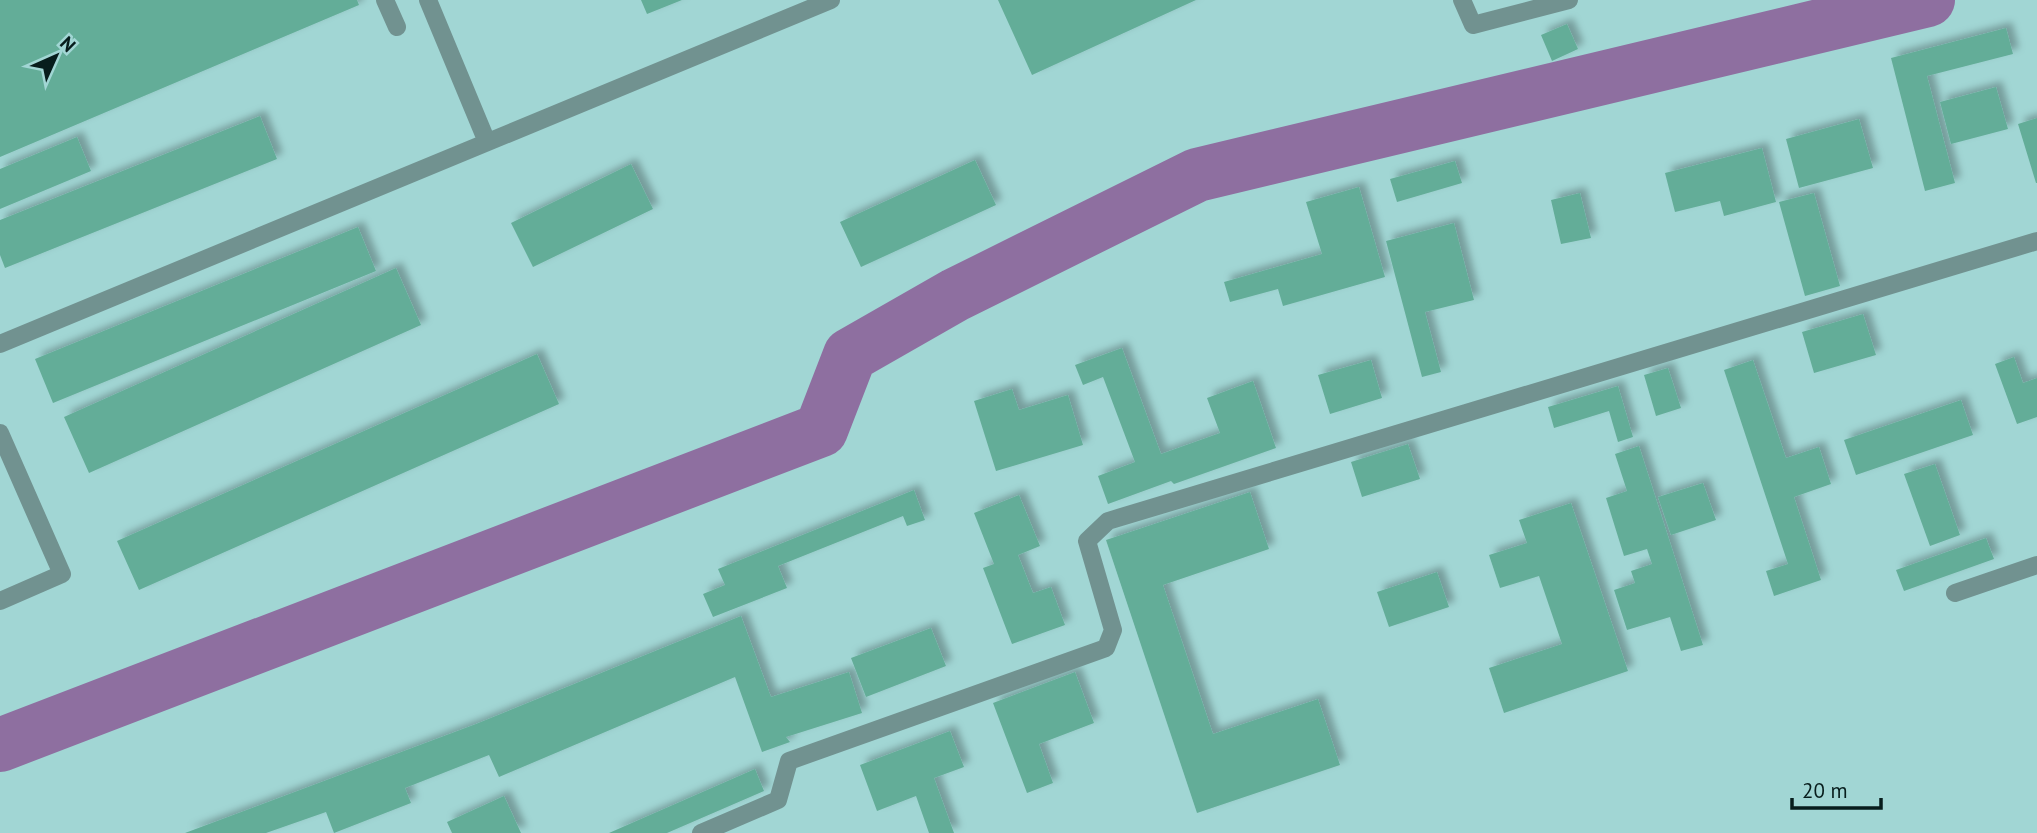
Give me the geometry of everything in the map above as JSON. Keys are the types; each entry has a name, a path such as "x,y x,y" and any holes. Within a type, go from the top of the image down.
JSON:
{"street":[{"path":"385,0 397,27"},
{"path":"428,0 487,142"},
{"path":"0,344 831,0"},
{"path":"1462,0 1474,25 1569,0"},
{"path":"701,833 778,800 789,761 1106,649 1113,630 1087,541 1108,521 2037,242"},
{"path":"0,433 62,574 0,601"},
{"path":"1955,593 2037,565"}],"building":[{"path":"0,0 357,0 359,5 0,157"},
{"path":"641,0 682,0 647,14"},
{"path":"998,0 1196,0 1032,75"},
{"path":"1567,24 1578,49 1552,61 1541,35"},
{"path":"2006,28 2013,54 1927,76 1955,183 1925,191 1891,58"},
{"path":"1996,87 2008,129 1951,144 1940,102"},
{"path":"260,116 277,159 5,268 0,255 0,220"},
{"path":"2037,118 2037,183 2036,183 2018,124"},
{"path":"1859,119 1873,168 1799,188 1786,139"},
{"path":"77,137 91,171 0,209 0,169"},
{"path":"1762,148 1776,202 1724,216 1720,201 1675,212 1665,173"},
{"path":"975,160 996,205 861,267 840,222"},
{"path":"1455,161 1462,183 1397,202 1390,179"},
{"path":"631,164 653,209 533,267 511,223"},
{"path":"1359,187 1385,277 1283,306 1278,289 1230,302 1224,282 1322,254 1306,202"},
{"path":"1580,193 1591,238 1561,244 1551,200"},
{"path":"1814,193 1840,286 1805,296 1779,202"},
{"path":"1454,223 1474,300 1425,312 1441,372 1422,377 1386,241"},
{"path":"358,227 376,271 53,403 35,359"},
{"path":"396,268 421,325 89,473 64,417"},
{"path":"1863,314 1876,355 1814,373 1802,332"},
{"path":"1122,348 1161,454 1220,433 1207,398 1253,381 1276,448 1108,504 1098,476 1135,462 1103,377 1083,385 1075,365"},
{"path":"537,354 559,404 139,590 117,541"},
{"path":"2014,357 2023,383 2037,378 2037,417 2017,424 1995,364"},
{"path":"1371,360 1382,398 1330,414 1318,375"},
{"path":"1753,360 1786,458 1819,447 1831,484 1794,497 1821,580 1774,596 1766,571 1788,564 1724,370"},
{"path":"1668,368 1681,408 1656,416 1644,375"},
{"path":"1618,386 1633,437 1618,442 1609,411 1554,428 1548,407"},
{"path":"1012,389 1019,410 1068,395 1083,445 996,471 974,401"},
{"path":"1961,400 1973,435 1856,475 1844,440"},
{"path":"1408,444 1420,479 1362,497 1351,462"},
{"path":"1639,446 1703,645 1681,651 1670,617 1627,630 1614,590 1635,583 1631,571 1652,564 1647,549 1624,556 1606,498 1627,491 1615,454"},
{"path":"1935,464 1960,535 1930,546 1904,474"},
{"path":"1703,483 1716,520 1671,535 1658,497"},
{"path":"914,490 925,520 907,526 903,516 778,566 787,588 713,617 703,594 725,585 718,569"},
{"path":"1250,492 1269,549 1163,585 1213,734 1318,699 1340,765 1197,813 1106,540"},
{"path":"1019,495 1040,546 1018,555 1033,593 1051,587 1065,625 1012,644 983,568 994,564 974,513"},
{"path":"1571,503 1628,671 1504,713 1489,668 1562,644 1539,576 1500,588 1489,555 1527,543 1519,520"},
{"path":"1986,538 1994,559 1904,591 1896,570"},
{"path":"1437,572 1449,607 1389,627 1377,592"},
{"path":"741,616 771,697 849,672 862,713 786,737 790,742 762,752 735,677 499,777 489,755 405,788 411,803 334,833 326,812 266,833 185,833 476,724"},
{"path":"931,628 946,666 866,697 851,658"},
{"path":"1075,672 1094,723 1039,744 1053,783 1027,793 993,703"},
{"path":"950,731 964,767 934,778 954,833 929,833 916,796 877,811 860,765"},
{"path":"755,769 764,791 667,833 609,833"},
{"path":"504,796 521,833 452,833 447,822"}],"waterway":[{"path":"0,745 821,430 850,355 955,295 1197,175 1928,0"}]}
